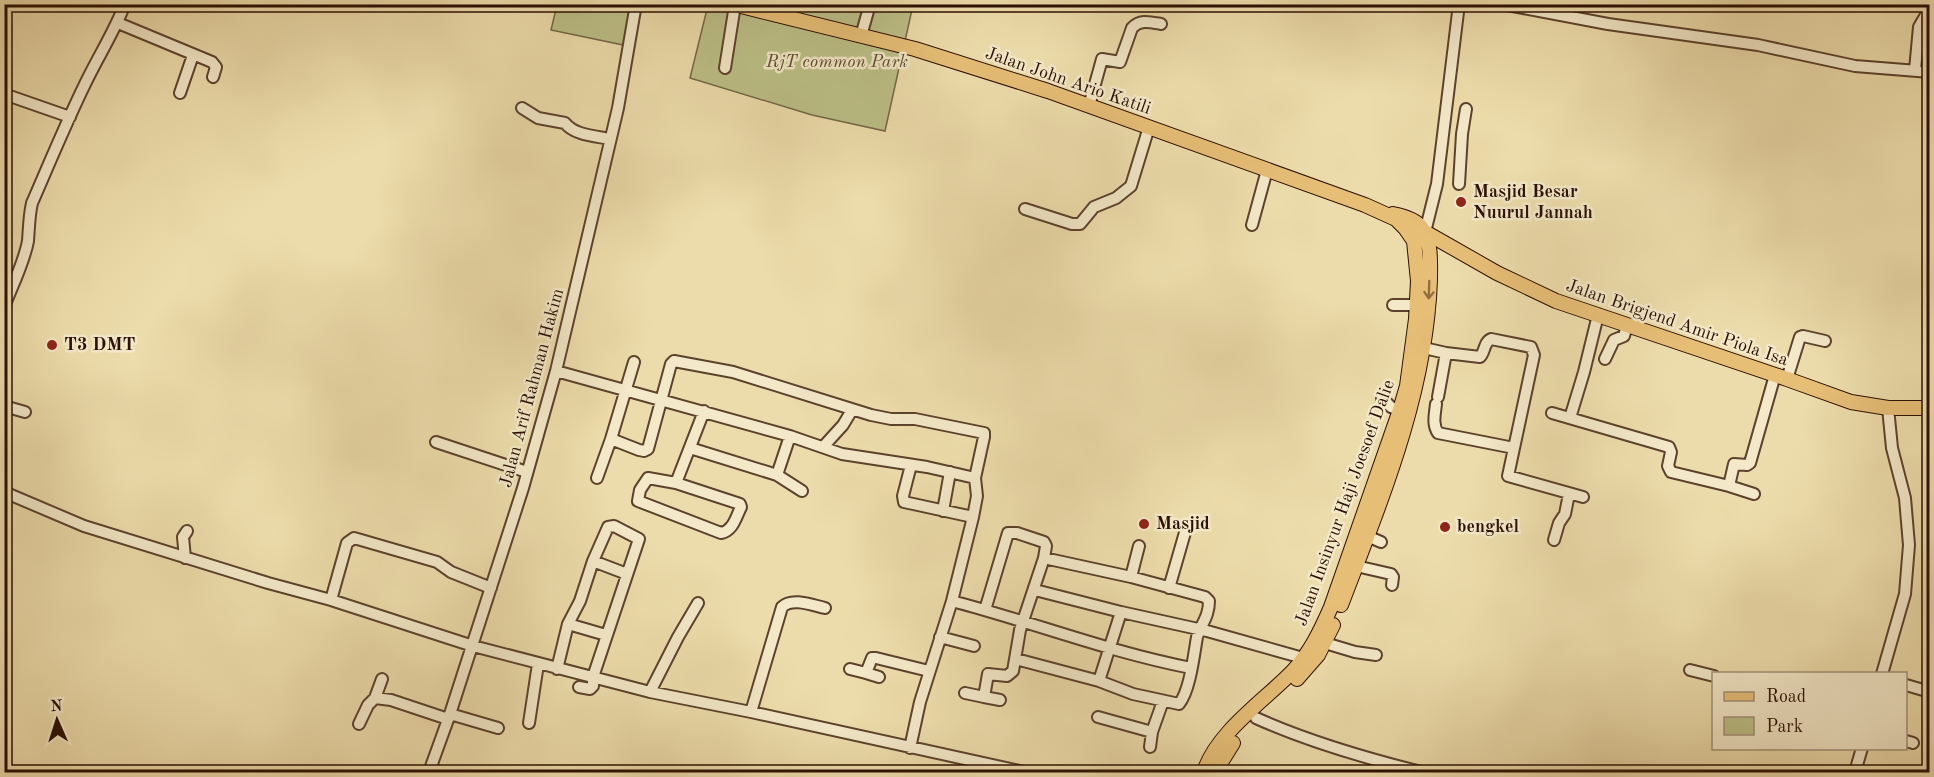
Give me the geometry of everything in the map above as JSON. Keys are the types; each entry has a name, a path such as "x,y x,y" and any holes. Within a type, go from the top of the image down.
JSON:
{"main road":[{"name":"Jalan John Ario Katili","path":"734,5 915,49 1089,106 1385,213 1421,235"},
{"name":"Jalan Insinyur Haji Joesoef Dalie","path":"1421,235 1429,247 1430,269 1424,348 1410,410 1391,472 1356,566 1325,643 1311,664 1232,745 1215,772 1206,765 1226,737 1294,670 1323,628 1407,386 1417,306 1421,235"},
{"name":"Jalan Brigjend Amir Piola Isa","path":"1421,235 1556,301 1851,402 1888,408 1929,408"}],"street":[{"name":"Jalan Arif Rahman Hakim","path":"429,772 473,646 527,472 568,327 618,108 636,4"},
{"path":"861,36 870,4"},
{"path":"1421,235 1434,202 1459,4"},
{"path":"1502,4 1608,24 1758,45 1847,65 1929,72"},
{"path":"4,307 25,254 32,203 100,54 118,23 124,5"},
{"path":"725,68 734,5"},
{"path":"1915,70 1919,27 1929,8"},
{"path":"1089,106 1102,59 1120,62 1131,28 1135,24 1147,21 1161,24"},
{"path":"118,23 216,65 213,77"},
{"path":"180,93 193,55"},
{"path":"4,94 70,117"},
{"path":"522,108 538,118 564,118 569,128 610,139"},
{"path":"1459,184 1466,109"},
{"path":"1024,208 1072,224 1080,224 1094,207 1116,198 1131,186 1149,127"},
{"path":"1444,127 1462,134"},
{"path":"1252,225 1268,170"},
{"path":"1393,304 1417,306"},
{"path":"1570,418 1598,315"},
{"path":"1605,359 1614,339 1624,336 1627,325"},
{"path":"1729,486 1734,464 1747,465 1750,463 1781,377 1800,337 1825,341"},
{"path":"1424,348 1480,357 1491,339 1531,347 1534,355 1509,477 1583,497"},
{"path":"1446,353 1434,420 1435,428 1438,432 1514,448"},
{"path":"611,439 646,451 650,446 671,364 676,360 733,372 852,410 891,419 915,419 984,433 975,478 977,496 973,518 952,601 915,721 910,748"},
{"path":"597,478 634,362"},
{"path":"556,370 661,398 790,436 842,454 975,478"},
{"path":"1382,398 1391,407 1400,410"},
{"path":"4,406 25,412"},
{"path":"1883,672 1905,594 1909,544 1905,498 1892,448 1888,408"},
{"path":"823,447 843,425 852,410"},
{"path":"676,483 704,411"},
{"path":"1552,413 1669,447 1671,452 1668,466 1671,472 1754,494"},
{"path":"777,475 790,436"},
{"path":"436,442 527,472"},
{"path":"690,448 777,475 801,492"},
{"path":"911,465 903,496 904,502 973,518"},
{"path":"943,511 950,472"},
{"path":"648,478 676,483 740,504 741,507 731,528 721,533 638,501 640,490 648,478"},
{"path":"4,492 84,526 538,664 650,692 1024,772"},
{"path":"1554,540 1559,523 1565,514 1569,494"},
{"path":"557,669 568,624 580,601 593,561 606,530 614,526 639,539 606,635 593,677 593,686 590,689 579,687"},
{"path":"1169,588 1186,529"},
{"path":"185,558 183,537 187,531"},
{"path":"984,697 986,676 1010,674 1014,667 1016,648 1044,558 1046,546 1042,540 1017,533 1008,533 985,610"},
{"path":"1367,536 1381,542"},
{"path":"331,600 347,543 354,538 437,562 451,572 491,588"},
{"path":"1131,578 1139,546"},
{"path":"1016,659 1099,681 1133,694 1181,703 1194,654 1203,631 1209,601 1205,597 1044,558"},
{"path":"593,561 627,574"},
{"path":"1356,566 1391,574 1394,576 1392,585"},
{"path":"1035,590 1303,658"},
{"path":"751,712 782,607 785,603 793,601 825,608"},
{"path":"952,601 1109,648 1191,668"},
{"path":"650,692 698,603"},
{"path":"1099,681 1121,612"},
{"path":"568,624 606,635"},
{"path":"940,638 974,646"},
{"path":"1325,643 1355,652 1376,655"},
{"path":"866,674 872,658 930,671"},
{"path":"529,723 538,664"},
{"path":"850,669 879,677"},
{"path":"1690,670 1712,676"},
{"path":"358,724 368,705 375,698 382,679"},
{"path":"1907,686 1929,692"},
{"path":"965,693 1000,700"},
{"path":"375,698 391,700 498,728"},
{"path":"1150,747 1152,732 1163,701"},
{"path":"1098,717 1152,732"},
{"path":"1256,718 1291,734 1421,772"},
{"path":"1855,772 1861,750"}],"green space":[{"path":"557,5 635,5 628,46 551,30"},
{"name":"RjT common Park","path":"708,5 913,5 885,131 812,115 690,78"}],"place":[{"name":"Masjid Besar Nuurul Jannah","path":"1461,202"},
{"name":"T3 DMT","path":"52,345"},
{"name":"Masjid","path":"1144,524"},
{"name":"bengkel","path":"1445,527"}]}
